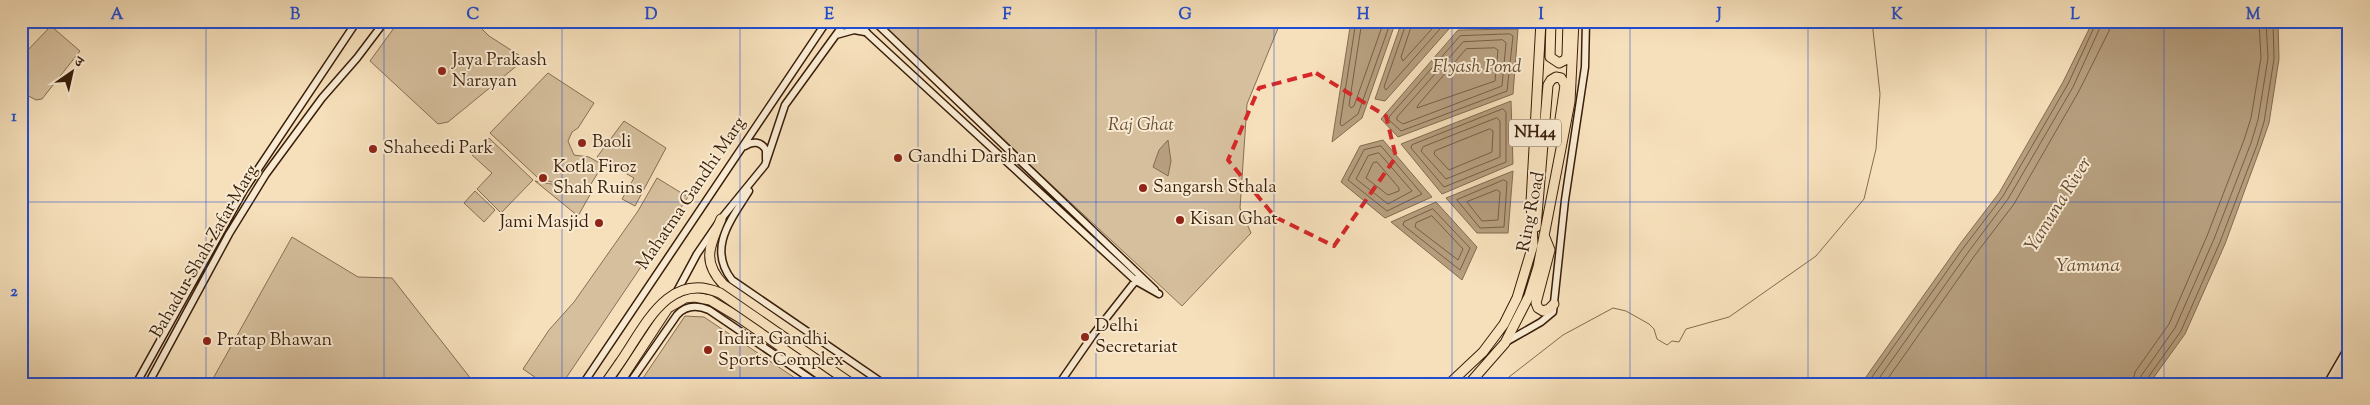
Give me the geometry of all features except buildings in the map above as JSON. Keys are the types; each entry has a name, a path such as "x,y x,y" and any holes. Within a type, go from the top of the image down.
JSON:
{"highway":[{"name":"Ring Road","path":"1453,381 1483,352 1504,324 1517,298 1533,244 1531,202 1541,21"},
{"path":"1551,21 1550,57 1559,63 1565,60 1567,56 1568,21"},
{"name":"Ring Road","path":"1469,384 1505,343 1529,296 1544,235 1571,93 1574,21"},
{"path":"1533,244 1538,213 1548,85 1550,80 1556,77 1563,80 1565,85 1554,152 1557,168"},
{"path":"721,219 710,245 709,258 714,274 724,285 868,384"},
{"path":"1544,235 1550,250 1536,303 1538,308 1543,311 1549,310 1554,304"},
{"path":"605,384 663,302 677,291 694,287 720,293 852,384"},
{"path":"618,384 668,308 685,298 700,297 710,300 729,312 834,384"},
{"path":"2331,383 2349,353"},
{"path":"2343,384 2349,374"}],"main road":[{"name":"Bahadur Shah Zafar Marg","path":"136,384 244,190 357,21"},
{"name":"Bahadur Shah Zafar Marg","path":"148,384 229,234 266,174 323,96 357,58 385,21"},
{"path":"846,21 785,104 765,165 723,234 720,249 726,272 732,280 884,384"},
{"path":"857,21 868,34 1136,281 1159,294 1141,274 874,21"},
{"path":"1505,343 1549,316 1554,304 1565,200 1583,81 1586,21"},
{"name":"Mahatma Gandhi Marg","path":"582,384 744,147 825,23"},
{"path":"836,36 854,30 861,30 868,34"},
{"path":"744,147 753,142 764,146 765,165"},
{"path":"668,308 697,254 721,219 758,176"},
{"path":"1059,384 1092,335 1141,274"},
{"path":"629,384 677,315 684,309 693,306 709,310 818,384"},
{"path":"2331,383 2349,346"}],"highlighted area":[{"path":"1316,73 1386,116 1396,157 1334,246 1275,217 1228,160 1259,88"}],"green space":[{"path":"399,21 474,21 489,36 525,59 448,122 438,124 370,61"},
{"name":"Raj Ghat","path":"884,21 1281,21 1247,104 1240,208 1251,233 1182,306 886,31"},
{"path":"51,26 80,51 42,99 36,100 21,92 21,57"},
{"path":"548,73 594,103 578,128 572,132 568,141 574,155 589,157 603,165 589,187 555,183 538,178 490,133"},
{"path":"624,121 666,148 635,206 622,199 634,178 597,157"},
{"path":"489,138 533,180 501,213 477,189 492,173 472,155"},
{"path":"657,178 688,197 562,384 545,384 523,369 549,330 574,302 638,211"},
{"path":"535,181 572,187 591,193 578,216"},
{"path":"475,191 495,210 484,222 464,203"},
{"path":"292,237 358,277 392,278 475,384 210,384"},
{"name":"Indira Gandhi Sports Complex","path":"685,316 704,317 804,384 639,384"}],"water":[{"name":"Flyash Pond","path":"1351,21 1396,21 1362,118 1332,142"},
{"name":"Flyash Pond","path":"1402,21 1456,21 1385,101 1375,99"},
{"name":"Yamuna","path":"2093,21 2278,21 2279,59 2269,123 2225,244 2185,334 2149,384 1861,384 1960,244 1999,193 2063,82"},
{"name":"Flyash Pond","path":"1518,29 1513,94 1398,137 1381,119 1458,30"},
{"name":"Flyash Pond","path":"1511,101 1513,164 1442,194 1401,144"},
{"path":"1168,140 1171,161 1168,176 1153,167 1159,150"},
{"path":"1383,140 1432,197 1385,218 1341,182 1360,146"},
{"path":"1513,171 1508,233 1477,233 1446,198"},
{"path":"1436,202 1477,247 1462,280 1391,222"}],"waterway":[{"path":"1500,384 1563,335 1613,308 1626,311 1649,324 1654,329 1657,339 1667,345 1672,341 1679,342 1686,329 1729,317 1816,256 1864,199 1876,149 1880,94 1872,21"}],"place":[{"name":"Jaya Prakash Narayan","path":"442,71"},
{"name":"Baoli","path":"582,143"},
{"name":"Shaheedi Park","path":"373,149"},
{"name":"Gandhi Darshan","path":"898,158"},
{"name":"Kotla Firoz Shah Ruins","path":"543,178"},
{"name":"Sangarsh Sthala","path":"1143,188"},
{"name":"Kisan Ghat","path":"1180,220"},
{"name":"Jami Masjid","path":"599,223"},
{"name":"Delhi Secretariat","path":"1085,337"},
{"name":"Pratap Bhawan","path":"207,341"},
{"name":"Indira Gandhi Sports Complex","path":"708,350"}],"water label":[{"name":"Yamuna River","path":"2059,205"}]}
